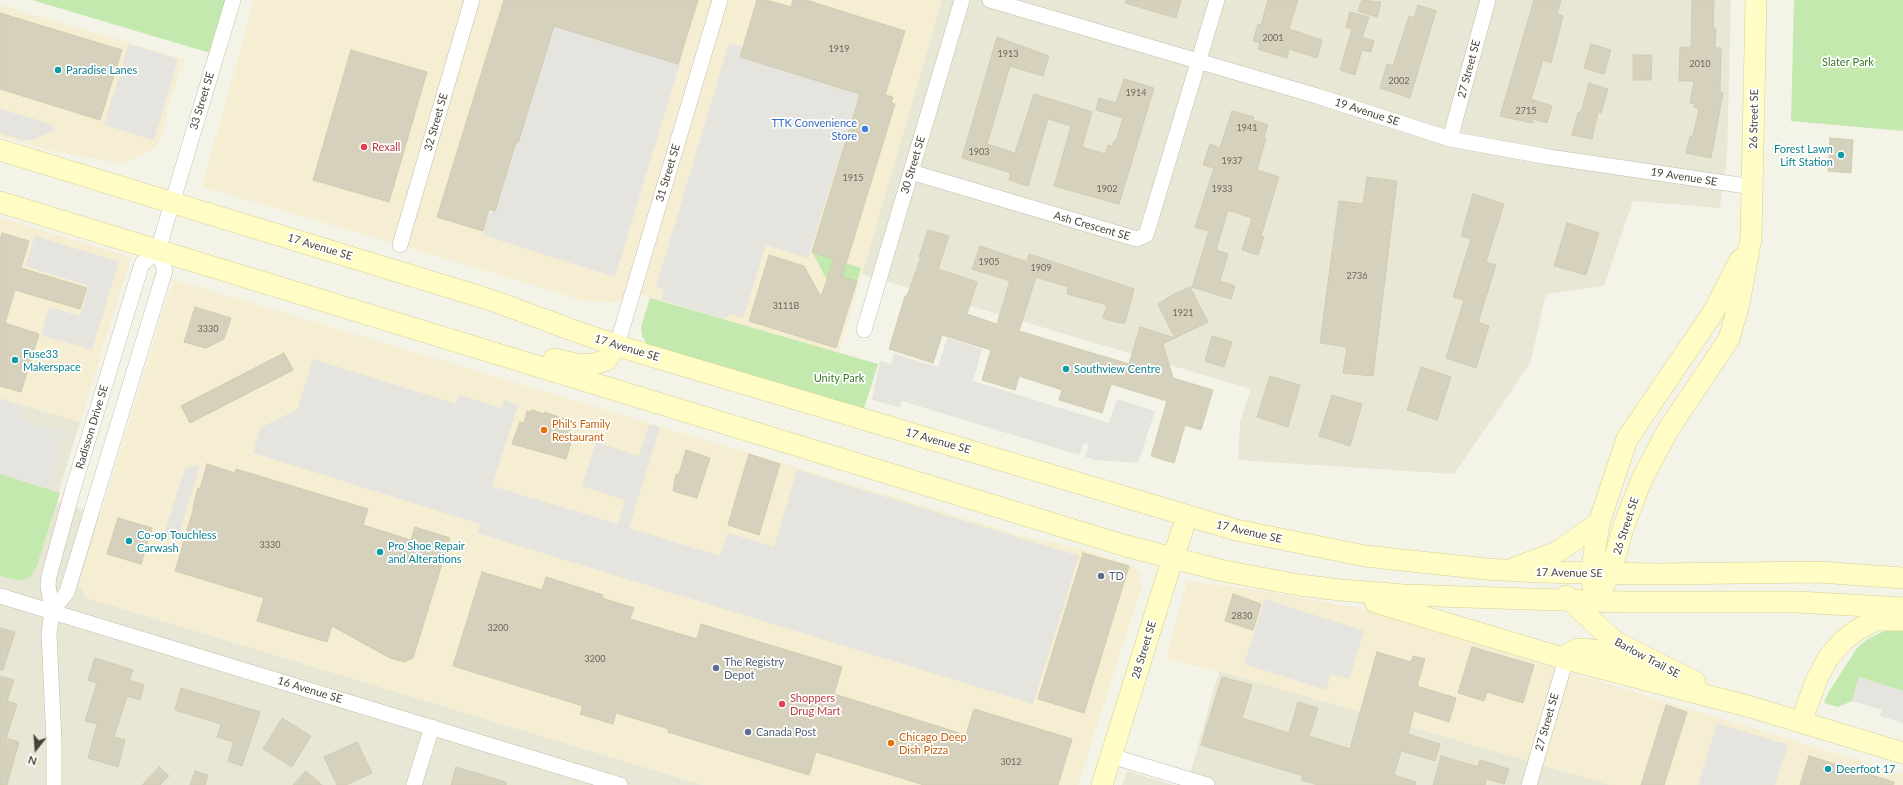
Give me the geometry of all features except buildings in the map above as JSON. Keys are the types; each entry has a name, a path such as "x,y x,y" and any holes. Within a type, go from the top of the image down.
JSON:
{"main road":[{"name":"26 Street SE","path":"1600,573 1624,526 1642,479 1657,448 1729,339 1739,303 1751,238 1756,0"},
{"name":"17 Avenue SE","path":"0,150 485,298 616,345 1187,516 1256,534 1365,556 1444,565 1539,572 1819,572 1903,578"},
{"path":"0,202 1126,546 1264,579 1340,590 1404,595 1571,601 1798,602 1903,608"},
{"name":"26 Street SE","path":"1595,601 1600,573 1599,523 1627,439 1714,311 1751,238"},
{"path":"464,344 491,340 580,365 594,364 606,360 616,345"},
{"name":"28 Street SE","path":"1102,785 1187,516"},
{"path":"1510,570 1535,559 1557,552 1599,523"},
{"name":"Barlow Trail SE","path":"1539,572 1615,642 1672,672 1751,706"},
{"path":"1340,590 1566,659 1570,653 1578,649 1593,650 1672,672"},
{"path":"1801,722 1817,679 1828,658 1844,640 1857,630 1876,620 1903,620"},
{"name":"Barlow Trail SE","path":"1566,659 1751,706 1903,753"}],"street":[{"name":"33 Street SE","path":"172,202 233,0"},
{"name":"32 Street SE","path":"400,245 472,0"},
{"name":"31 Street SE","path":"616,345 720,0"},
{"name":"30 Street SE","path":"864,330 962,0"},
{"name":"19 Avenue SE","path":"990,0 1317,96 1450,139 1549,157 1753,187"},
{"path":"1200,62 1217,0"},
{"name":"27 Street SE","path":"1450,139 1488,0"},
{"name":"Ash Crescent SE","path":"910,172 1137,239 1146,235 1200,62"},
{"path":"158,250 172,202"},
{"name":"Radisson Drive SE","path":"52,612 67,592 165,271 158,250 142,264 73,489 48,584 52,612 49,634 54,741 54,785"},
{"name":"16 Avenue SE","path":"0,596 620,785"},
{"name":"27 Street SE","path":"1529,785 1566,659"},
{"path":"414,785 432,727"},
{"path":"1111,756 1207,785"}],"shaded area":[{"path":"254,0 942,0 839,353 650,298 634,291 630,302 585,301 202,187"},
{"path":"942,0 1731,0 1727,156 1720,208 1633,201 1604,286 1546,294 1530,364 1454,474 1238,460 1240,422 1251,389 862,274"},
{"path":"0,5 184,59 167,112 162,138 154,149 123,164 53,151 0,136"},
{"path":"550,13 683,53 615,277 483,235"},
{"path":"729,43 862,85 808,258 766,245 743,318 731,314 723,319 661,300 664,290 656,287"},
{"path":"129,44 178,59 154,140 104,125"},
{"path":"0,109 48,123 56,129 33,140 22,140 0,133"},
{"path":"0,218 131,257 80,422 0,398"},
{"path":"35,236 119,262 92,350 41,335 49,307 80,316 89,286 25,266"},
{"path":"173,279 1033,539 1068,545 1130,564 1141,573 1138,578 1142,585 1078,785 703,785 87,598 79,586"},
{"path":"947,338 982,349 973,381 1109,423 1117,399 1155,411 1138,463 1096,460 1085,457 1089,445 1084,443 1079,455 902,401 899,407 872,400 880,361 892,364 894,354 938,367"},
{"path":"313,359 456,404 459,395 501,408 504,400 518,405 492,486 618,524 625,500 582,486 596,442 639,456 649,424 660,427 629,528 720,556 728,533 774,547 797,470 1079,556 1033,704 477,533 480,524 253,453 260,428 298,409"},
{"path":"0,398 80,422 56,501 100,515 79,585 87,598 703,785 0,785"},
{"path":"0,400 24,408 21,419 63,433 49,489 0,474"},
{"path":"200,465 178,538 164,534 185,468"},
{"path":"1187,581 1252,589 1359,608 1903,774 1903,785 1611,785 1219,671 1166,659"},
{"path":"1265,599 1364,631 1349,679 1331,674 1326,690 1244,664"},
{"path":"1219,671 1611,785 1187,785"},
{"path":"1859,677 1903,691 1903,723 1880,716 1882,710 1852,701"},
{"path":"1717,723 1788,745 1775,785 1698,785"},
{"path":"1127,771 1173,785 1122,785"}],"green space":[{"path":"32,0 233,0 217,55"},
{"name":"Slater Park","path":"1794,0 1903,0 1903,131 1791,121"},
{"path":"812,252 861,268 857,281 830,273 827,280"},
{"name":"Unity Park","path":"650,298 878,364 863,412 647,344 642,336 641,327"},
{"path":"0,474 60,493 36,568 30,577 22,581 0,576"},
{"path":"1886,630 1903,631 1903,691 1859,677 1852,701 1838,707 1824,703 1828,693 1857,648 1868,639"}],"place":[{"name":"Paradise Lanes","path":"58,70"},
{"name":"TTK Convenience Store","path":"865,129"},
{"name":"Rexall","path":"364,147"},
{"name":"Forest Lawn Lift Station","path":"1841,155"},
{"name":"Fuse33 Makerspace","path":"15,360"},
{"name":"Southview Centre","path":"1066,369"},
{"name":"Phil's Family Restaurant","path":"544,430"},
{"name":"Co-op Touchless Carwash","path":"129,541"},
{"name":"Pro Shoe Repair and Alterations","path":"380,552"},
{"name":"TD","path":"1101,576"},
{"name":"The Registry Depot","path":"716,668"},
{"name":"Shoppers Drug Mart","path":"782,704"},
{"name":"Canada Post","path":"748,732"},
{"name":"Chicago Deep Dish Pizza","path":"891,743"},
{"name":"Deerfoot 17","path":"1828,769"}]}
